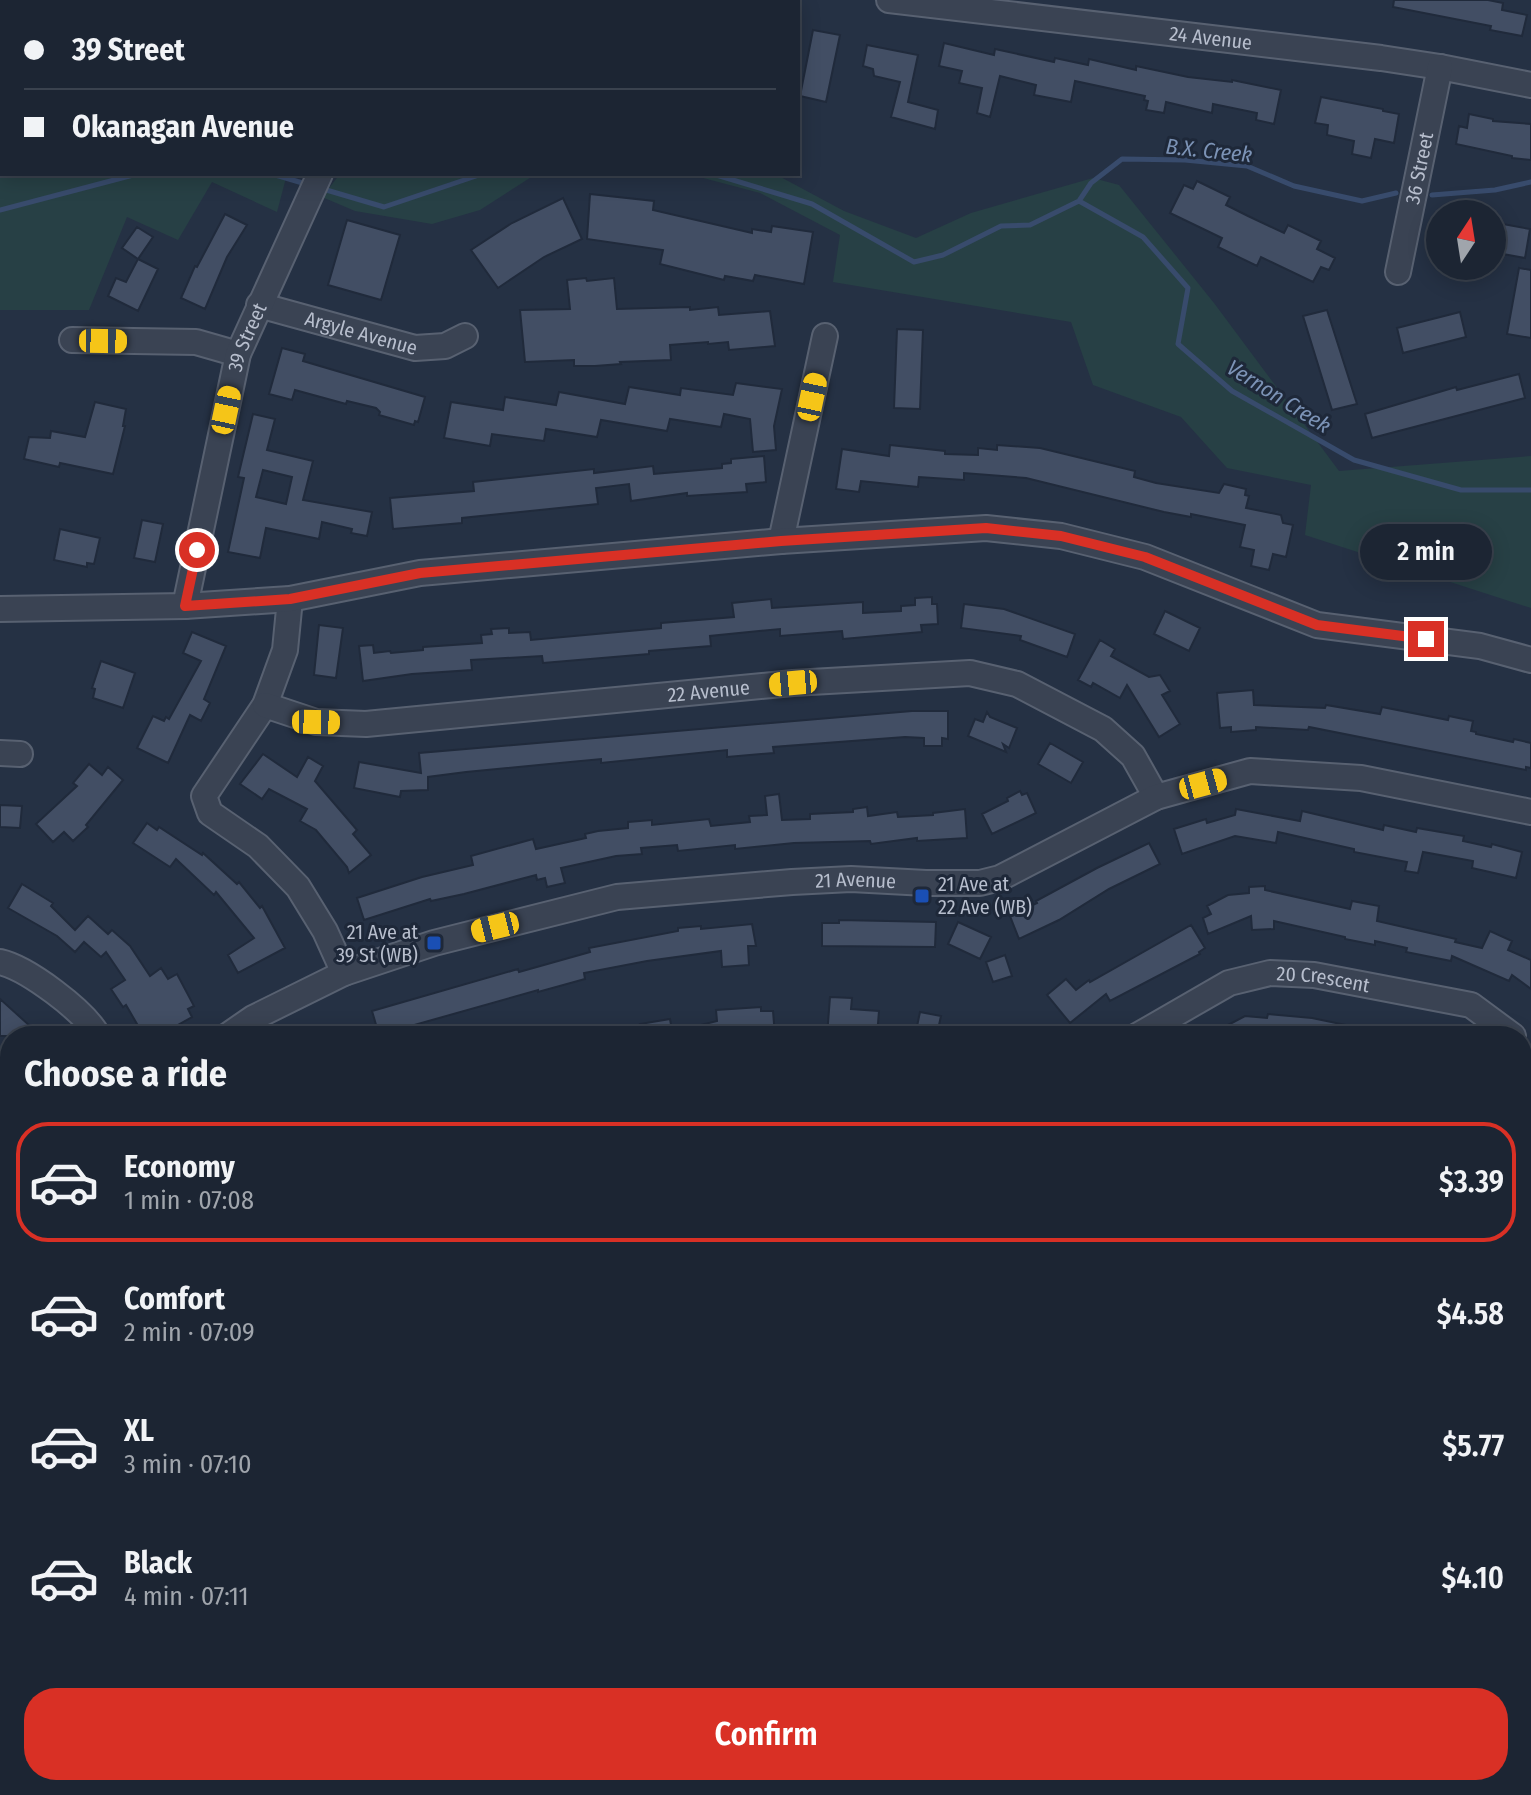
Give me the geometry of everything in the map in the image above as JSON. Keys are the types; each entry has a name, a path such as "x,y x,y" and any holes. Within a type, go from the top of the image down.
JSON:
{"street":[{"name":"24 Avenue","path":"889,0 1440,67 1531,85"},
{"name":"36 Street","path":"1398,272 1440,67"},
{"name":"39 Street","path":"185,606 238,354 319,176"},
{"name":"Argyle Avenue","path":"259,305 415,348 445,346 465,336"},
{"path":"781,541 825,336"},
{"path":"72,340 196,342 238,354"},
{"path":"0,609 185,606 290,599 420,573 781,541 986,528 1061,536 1145,557 1317,625 1480,646 1531,660"},
{"path":"290,599 285,650 265,705 204,796 210,813 258,846 298,887 325,931 344,973"},
{"name":"22 Avenue","path":"265,705 316,722 366,724 793,683 970,673 1017,684 1103,729 1133,756 1156,797"},
{"name":"21 Avenue","path":"241,1026 344,973 434,943 617,897 851,879 980,883 1000,878 1156,797 1250,771 1361,778 1531,812"},
{"path":"0,962 60,995 93,1026"},
{"name":"20 Crescent","path":"1154,1026 1229,983 1270,973 1314,975 1471,1005 1499,1026"}],"green space":[{"path":"0,176 286,176 277,212 212,182 178,240 127,217 89,310 0,310"},
{"path":"338,176 533,176 480,210 432,224 355,211 322,197"},
{"path":"696,176 779,176 844,211 916,238 971,213 1093,178 1119,185 1214,303 1339,471 1531,456 1531,608 1305,535 1311,485 1227,468 1181,417 1093,385 1071,322 833,282 840,235 760,193"}],"building":[{"path":"1394,0 1488,0 1503,3 1502,10 1527,15 1522,36 1490,30 1491,26 1393,7"},
{"path":"813,30 840,35 826,102 800,96"},
{"path":"944,43 994,55 995,49 1054,62 1055,58 1088,65 1089,59 1136,70 1136,66 1281,90 1274,124 1256,120 1257,113 1213,104 1212,113 1166,102 1164,113 1146,110 1148,101 1144,100 1145,96 1075,81 1071,102 1034,95 1036,85 1000,76 990,117 977,113 982,88 959,83 962,71 939,66"},
{"path":"867,45 918,55 908,102 938,110 935,129 891,117 900,82 874,76 873,69 863,66"},
{"path":"1321,97 1399,114 1394,143 1375,139 1371,158 1352,154 1354,141 1327,135 1328,125 1315,123"},
{"path":"1469,114 1493,121 1531,124 1531,160 1456,144 1459,126 1467,128"},
{"path":"1197,181 1230,197 1226,205 1248,216 1284,233 1288,225 1321,241 1317,249 1335,258 1329,270 1321,267 1313,282 1261,257 1257,266 1218,247 1222,238 1170,213 1184,185 1193,189"},
{"path":"590,194 654,201 653,210 752,233 752,229 771,232 772,226 813,232 804,284 755,275 753,281 725,276 724,280 660,264 663,250 587,239"},
{"path":"563,198 582,239 544,257 498,288 471,250 512,223"},
{"path":"225,214 247,225 227,257 205,309 181,298 195,266"},
{"path":"347,220 400,235 381,300 328,285"},
{"path":"1506,225 1530,229 1525,258 1506,255"},
{"path":"137,227 153,237 138,259 122,248"},
{"path":"138,259 158,269 138,311 108,296 116,278 126,282"},
{"path":"1519,268 1531,270 1531,338 1507,334"},
{"path":"586,278 587,281 614,278 617,309 690,307 690,310 718,307 719,315 770,311 775,346 729,350 728,342 670,345 671,360 595,366 574,366 574,360 525,362 520,310 570,309 567,280"},
{"path":"1327,310 1357,404 1332,410 1303,316"},
{"path":"1460,312 1466,337 1403,353 1397,328"},
{"path":"897,329 923,330 920,409 894,408"},
{"path":"282,348 305,354 303,361 425,397 418,422 415,421 414,425 379,415 376,408 347,401 346,404 295,390 292,400 269,394"},
{"path":"1519,374 1525,398 1372,438 1365,414 1456,387 1457,390"},
{"path":"736,383 782,389 774,426 776,450 753,452 750,419 724,414 721,427 670,419 667,431 601,420 597,437 546,429 544,441 492,434 490,446 444,438 451,402 503,410 505,397 556,405 559,392 625,404 629,387 680,395 681,388 733,395"},
{"path":"95,402 126,409 113,474 24,459 29,437 50,438 51,431 85,437"},
{"path":"253,414 275,419 267,450 313,461 303,500 372,512 367,536 322,522 319,539 266,528 260,558 228,552 244,478 238,477","holes":["263,470 292,477 286,504 256,497"]},
{"path":"890,445 945,451 945,454 978,455 978,448 997,450 997,445 1040,448 1135,471 1134,477 1156,483 1219,493 1224,484 1246,489 1245,495 1249,496 1246,508 1281,515 1283,523 1293,525 1286,557 1273,554 1269,570 1251,566 1254,550 1240,547 1245,525 1164,512 1026,478 964,473 964,480 919,477 918,487 861,481 859,492 836,489 842,449 889,456"},
{"path":"764,456 766,482 746,484 747,492 687,496 687,493 631,501 629,484 596,488 598,504 462,518 462,523 393,529 390,498 474,491 473,482 594,469 594,473 653,466 654,474 722,468 722,464 731,463 731,459"},
{"path":"142,520 163,524 155,562 134,558"},
{"path":"60,529 100,538 94,564 87,563 87,567 54,560"},
{"path":"932,597 932,604 937,604 938,624 921,625 922,632 843,639 842,631 780,636 780,629 710,636 711,646 649,651 649,654 543,663 542,656 471,660 472,670 363,681 359,646 373,645 374,653 391,653 423,650 423,647 482,643 481,635 492,634 491,629 509,628 509,633 530,632 531,640 661,628 661,623 734,617 732,603 771,599 772,608 863,602 863,613 901,611 901,606 915,605 915,598"},
{"path":"964,604 1004,609 1075,634 1067,657 1020,640 1021,636 961,628"},
{"path":"1165,611 1200,628 1189,651 1154,634"},
{"path":"319,625 343,628 336,678 314,675"},
{"path":"192,632 226,646 204,699 210,703 201,721 190,715 168,763 137,748 153,716 164,721 166,717 169,719 201,661 183,653"},
{"path":"1100,640 1115,649 1111,656 1149,677 1160,675 1170,691 1162,695 1180,724 1159,737 1127,685 1120,698 1093,683 1091,687 1078,680"},
{"path":"101,661 135,673 123,708 93,698 95,689 92,688"},
{"path":"1253,690 1254,705 1325,708 1326,705 1380,714 1382,707 1448,720 1449,716 1473,721 1471,731 1476,734 1531,743 1531,768 1526,767 1526,770 1309,727 1308,730 1256,727 1256,730 1231,732 1231,727 1220,728 1217,693"},
{"path":"912,711 948,711 948,739 942,738 942,746 924,746 924,738 905,737 773,747 774,753 727,757 727,750 601,763 601,759 428,777 428,790 401,791 400,797 354,788 359,762 421,773 419,753"},
{"path":"987,712 990,717 1017,728 1009,748 1003,744 1006,752 968,736 975,719 983,722"},
{"path":"1050,743 1083,762 1071,783 1038,764"},
{"path":"263,754 297,777 308,757 323,766 315,781 357,830 353,834 371,855 349,873 316,830 300,821 307,809 269,789 262,799 240,784"},
{"path":"89,764 102,775 108,767 123,780 86,825 88,827 73,841 64,832 53,842 36,824 77,786 73,783"},
{"path":"1020,791 1022,795 1027,793 1036,813 992,834 982,814"},
{"path":"779,794 782,820 810,819 810,814 853,812 853,809 867,807 868,816 897,812 898,817 965,809 967,838 917,841 917,838 871,844 870,841 794,843 735,849 735,845 678,851 677,845 641,848 642,854 616,856 561,868 565,883 547,887 545,878 537,880 536,875 464,894 430,899 364,920 357,898 422,877 473,865 471,856 533,839 536,849 586,838 585,834 598,831 628,828 628,822 652,820 652,825 709,819 711,826 750,822 749,816 767,815 765,796"},
{"path":"0,805 22,806 20,828 0,827"},
{"path":"1236,809 1300,821 1302,811 1383,830 1384,825 1416,832 1417,828 1464,836 1463,841 1522,852 1516,878 1472,868 1473,861 1423,852 1418,873 1405,871 1407,862 1278,832 1276,843 1235,836 1182,854 1174,829 1206,819 1207,823 1235,815"},
{"path":"147,823 203,853 237,884 239,882 260,908 262,906 285,948 238,973 228,955 254,938 216,892 214,895 176,859 170,867 133,843"},
{"path":"1149,843 1160,864 1019,939 1010,916"},
{"path":"22,884 53,903 51,906 75,930 88,916 108,934 112,930 130,946 150,976 161,968 168,979 177,974 194,1006 188,1009 192,1017 176,1026 138,1026 126,1005 123,1007 111,989 125,980 106,952 101,957 84,942 75,952 57,936 8,908"},
{"path":"1265,886 1265,890 1350,909 1352,901 1379,906 1377,921 1482,948 1490,931 1512,941 1508,950 1531,960 1531,989 1512,975 1509,981 1452,956 1451,961 1406,952 1407,948 1345,939 1274,921 1274,929 1252,930 1251,916 1208,934 1203,918 1211,914 1207,906 1228,895 1249,893 1249,887"},
{"path":"839,920 936,922 935,947 822,946 822,923 839,923"},
{"path":"958,922 991,937 980,959 948,944"},
{"path":"752,924 756,946 748,946 749,965 722,967 721,951 647,961 584,973 585,979 411,1026 376,1026 372,1011 590,952 589,948 678,931 678,928 701,926 701,929"},
{"path":"1191,925 1205,948 1200,954 1110,1001 1106,994 1070,1023 1047,995 1066,979 1076,990"},
{"path":"1005,955 1012,976 993,982 986,962"},
{"path":"830,997 852,998 851,1009 879,1011 878,1026 828,1026"},
{"path":"0,999 30,1026 0,1026"},
{"path":"761,1007 761,1011 773,1011 774,1026 697,1026 717,1021 716,1010"},
{"path":"920,1012 941,1016 939,1025 942,1026 917,1026"},
{"path":"1268,1014 1312,1018 1351,1026 1226,1026 1245,1016 1267,1018"},
{"path":"670,1019 671,1026 640,1026"}],"waterway":[{"name":"B.X. Creek","path":"1079,201 1091,183 1122,159 1185,160 1247,166 1294,186 1362,201 1396,193"},
{"name":"Vernon Creek","path":"0,210 129,176"},
{"name":"Vernon Creek","path":"279,176 306,184"},
{"name":"Vernon Creek","path":"323,189 384,207 476,176"},
{"name":"Vernon Creek","path":"720,176 812,204 914,262 943,255 1001,226 1030,225 1079,201"},
{"name":"B.X. Creek","path":"1432,195 1495,190 1531,182"},
{"name":"Vernon Creek","path":"1079,201 1143,237 1188,288 1178,344 1232,391 1354,460 1461,490 1531,490"}],"place":[{"name":"21 Ave at 22 Ave (WB)","path":"922,896"},
{"name":"21 Ave at 39 St (WB)","path":"434,943"}],"route":[{"path":"197,550 185,606 290,599 420,573 781,541 986,528 1061,536 1145,557 1317,625 1426,639"}]}
